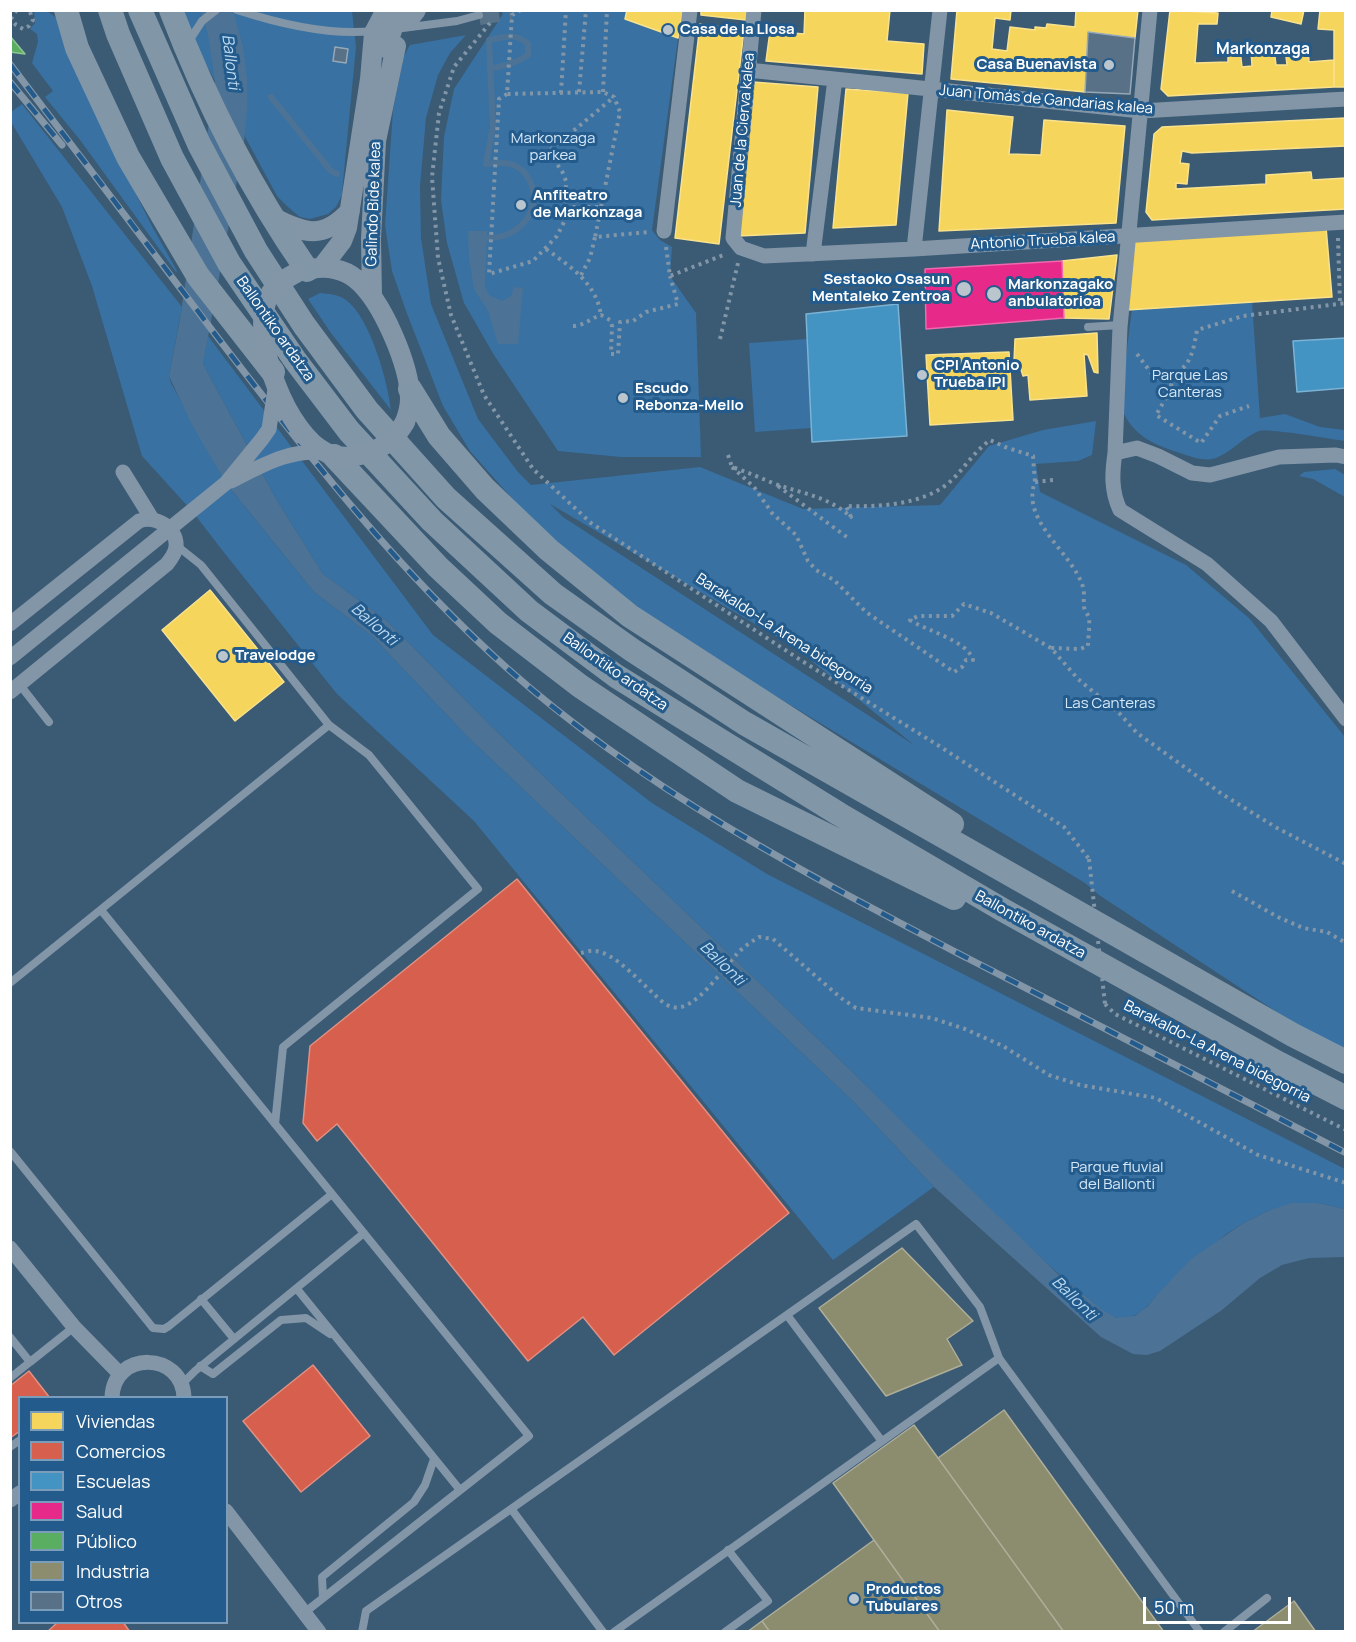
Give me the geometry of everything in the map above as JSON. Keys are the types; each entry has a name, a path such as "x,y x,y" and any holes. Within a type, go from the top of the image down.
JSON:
{"main road":[{"path":"66,10 77,48 128,158 198,276 275,377"},
{"name":"Ballontiko ardatza","path":"110,10 118,34 172,158 229,263 295,360 349,431 432,521 529,611 616,676 830,808 1003,910 1268,1058 1346,1098"},
{"name":"Ballontiko ardatza","path":"140,10 199,144 256,251 304,325 367,410 446,498 553,594 632,650 744,723 1293,1035 1346,1062"},
{"path":"171,10 200,84 257,194 308,270"},
{"path":"410,389 439,436 485,489 549,550 630,616 947,820 1037,888"},
{"path":"330,454 438,567 498,623 580,686 737,791 969,906 1003,910"}],"street":[{"name":"Galindo Bide kalea","path":"371,10 382,44 371,239 372,296"},
{"name":"Galindo Bide kalea","path":"308,270 342,241 347,228 382,44 386,10"},
{"path":"382,44 399,10"},
{"name":"Galindo Bide kalea","path":"382,44 416,10"},
{"path":"664,231 690,10"},
{"name":"Juan de la Cierva kalea","path":"741,248 734,238 753,10"},
{"path":"914,249 940,10"},
{"path":"1150,10 1120,325 1115,453 1112,474 1115,500 1120,510 1207,564 1271,621 1346,718"},
{"name":"Juan Tomás de Gandarias kalea","path":"748,70 1140,111 1346,99"},
{"path":"813,254 835,79"},
{"path":"272,217 298,229 315,232 327,229 339,222 350,211"},
{"name":"Antonio Trueba kalea","path":"741,248 764,256 813,254 1342,222"},
{"path":"226,483 274,459 311,451 330,454 366,454 386,446 405,422 411,401 410,389 401,355 386,320 372,296 356,279 336,269 308,270 275,287 266,302 263,316 265,345 275,377 300,430 330,454"},
{"path":"10,658 226,483 269,429 275,377"},
{"path":"1115,453 1137,448 1192,473 1210,475 1279,457 1336,455 1346,457"},
{"path":"123,472 152,519"},
{"path":"10,624 134,525 145,519 152,519 168,528 176,544 174,554 167,564 15,688"},
{"path":"10,1248 74,1327 120,1374"},
{"path":"112,1396 120,1374 138,1363 159,1363 176,1375 183,1391"},
{"path":"228,1514 319,1632"}],"lane":[{"path":"185,47 202,21 216,10"},
{"path":"239,11 260,19 303,27 366,32 418,27 479,15"},
{"path":"1088,327 1120,325"},
{"path":"176,544 201,565 329,725 369,755 478,889 283,1047 275,1124"},
{"path":"15,688 49,722"},
{"path":"10,983 329,725"},
{"path":"101,910 529,1436 304,1613"},
{"path":"10,1151 153,1328 158,1330 169,1326 332,1194"},
{"path":"362,1632 366,1611 916,1224 980,1307 999,1358 1200,1632"},
{"path":"183,1391 200,1366 364,1233"},
{"path":"297,1289 460,1490"},
{"path":"201,1299 234,1339"},
{"path":"787,1315 881,1440"},
{"path":"200,1366 213,1374 281,1320 306,1318 337,1338"},
{"path":"10,1378 74,1327"},
{"path":"10,1337 30,1362"},
{"path":"614,1632 999,1358"},
{"path":"323,1598 322,1576 414,1502 425,1485 434,1459"},
{"path":"512,1510 603,1632"},
{"path":"724,1632 768,1601 728,1550"},
{"path":"1224,1632 1267,1598"}],"path":[{"path":"17,11 10,19 16,26 23,29 33,20 30,12 26,10"},
{"path":"507,94 512,15 521,10"},
{"path":"561,93 566,10"},
{"path":"579,92 586,10"},
{"path":"603,92 607,10"},
{"name":"Barakaldo-La Arena bidegorria","path":"491,20 487,29 454,67 439,113 432,177 438,258 451,315 484,395 533,469 591,523 802,661 1064,827 1089,859 1106,1004 1115,1014 1346,1130"},
{"path":"580,275 590,258 620,112 614,97 603,92 579,92 507,94 499,99 493,168 489,274 533,261 557,236 565,220 566,181 549,152 614,97"},
{"path":"565,207 601,207"},
{"path":"1155,378 1173,376 1190,361 1197,330 1243,316 1343,304 1342,222"},
{"path":"573,326 581,326 591,318 601,315 610,320 612,326 610,354 618,354 620,322 633,321 646,312 678,304 670,276 664,231 595,237"},
{"path":"670,276 741,248"},
{"path":"720,339 741,248"},
{"path":"546,249 580,275 599,304 601,315"},
{"path":"1173,376 1170,391 1156,415 1201,442 1220,416 1249,406"},
{"path":"732,467 775,484 823,498 838,506 851,517 846,506 876,507 911,500 939,489 951,480 980,447 990,440 1033,456 1035,482 1031,493 1037,514 1050,538 1074,567 1083,588 1084,609 1089,617 1088,646 1080,649 1051,648"},
{"path":"728,455 732,467 754,487 772,513 796,535 808,561 816,570 834,579 846,593 876,619 954,672 962,667 966,660 973,660 972,653 962,645 910,621 918,616 938,618 952,616 964,604 992,613 1051,648 1077,679 1120,714 1137,733 1231,800 1277,828 1346,864"},
{"path":"1035,482 1053,480"},
{"path":"775,484 848,538"},
{"path":"1232,891 1278,917 1304,928 1327,933 1346,943"},
{"path":"581,953 596,950 612,958 662,1002 672,1007 682,1008 695,1000 737,953 759,937 773,939 841,998 856,1008 932,1018 965,1029 1003,1046 1049,1075 1080,1085 1156,1098 1258,1155 1346,1183"}],"green space":[{"path":"34,11 47,11 58,19 103,129 176,272 80,140 45,97 53,91 32,63 38,42 37,34 30,29 35,23"},
{"path":"181,11 352,11 356,47 342,195 336,207 328,214 310,219 300,217 277,196 194,42"},
{"name":"Markonzaga parkea","path":"502,11 627,11 625,19 678,38 652,230 660,240 672,247 670,276 696,313 701,457 621,457 558,451 494,355 464,303 447,243 441,200 444,137 454,89 503,14"},
{"name":"Las Canteras","path":"466,35 450,53 438,75 426,118 420,186 421,238 431,304 478,419 518,472 531,485 700,467 803,509 940,505 989,446 1043,430 1096,421 1092,455 1078,461 1036,464 1040,492 1186,565 1249,618 1345,737 1345,1052 1327,1045 1099,895 1085,883 628,607 517,504 470,451 443,406 392,271 385,225 393,110 404,56 410,45","holes":["550,504 796,648 914,745 563,517"]},
{"name":"Parque fluvial del Ballonti","path":"22,104 182,307 169,376 171,383 226,483 314,592 372,636 469,738 855,1103 933,1186 952,1172 844,1064 492,727 387,621 323,574 276,499 203,364 208,336 433,635 652,803 767,874 1345,1169 1345,1209 1318,1203 1270,1210 1242,1224 1225,1235 1155,1297 1144,1310 1129,1318 1108,1315 1095,1305 1033,1251 953,1173 833,1260 474,821 337,694 192,511 142,456 92,286 62,207 11,122 11,112"},
{"path":"320,293 343,298 355,308 363,320 382,367 391,410 331,333 308,299"},
{"name":"Parque Las Canteras","path":"1252,302 1260,418 1285,414 1320,427 1345,430 1345,441 1265,430 1248,437 1216,458 1207,459 1160,446 1136,430 1129,423 1120,403 1132,309"},
{"path":"807,339 811,428 755,432 749,343"},
{"path":"1335,469 1345,475 1345,497 1313,479 1299,476 1304,472"}],"water":[{"name":"Ballonti","path":"201,11 233,11 243,47 247,78 244,143 203,364 276,499 323,574 387,621 492,727 844,1064 1061,1277 1101,1309 1116,1318 1135,1316 1148,1306 1190,1260 1242,1224 1270,1210 1292,1203 1318,1203 1345,1209 1345,1257 1309,1258 1282,1265 1260,1278 1222,1310 1160,1351 1147,1355 1133,1354 1101,1337 934,1187 855,1103 469,738 372,636 314,592 226,483 192,425 169,376 180,319 215,81 208,35"},
{"path":"468,231 487,231 485,287 489,295 502,301 511,296 514,287 523,288 518,344 498,344 488,311 474,289"}],"building: Viviendas":[{"name":"Casa de la Llosa","path":"627,10 683,10 678,38 625,19"},
{"path":"701,10 747,10 746,20 701,15"},
{"path":"805,10 890,10 887,41 924,44 922,74 766,61 770,31 804,34"},
{"path":"957,10 1011,10 1010,20 995,18 992,49 1007,51 1010,27 1035,30 1035,27 1046,28 1047,24 1075,27 1076,10 1138,10 1135,38 1088,32 1085,92 951,79"},
{"path":"1170,10 1218,13 1217,24 1198,24 1195,63 1228,62 1228,51 1240,50 1242,67 1252,66 1251,50 1274,49 1276,65 1287,65 1285,48 1308,47 1309,62 1334,60 1334,87 1168,96 1161,89"},
{"path":"1272,10 1304,10 1301,24 1271,17"},
{"path":"1320,10 1346,10 1346,87 1334,87 1334,30 1318,29"},
{"path":"700,24 744,30 719,244 675,238"},
{"path":"753,82 818,87 805,233 738,236"},
{"path":"846,89 908,93 896,225 833,228"},
{"path":"947,110 1013,117 1009,154 1041,155 1044,120 1125,126 1116,223 939,231"},
{"path":"1346,118 1346,146 1192,153 1182,151 1180,163 1189,164 1187,184 1176,183 1176,189 1266,184 1266,175 1311,172 1312,180 1346,178 1346,209 1152,220 1146,212 1154,134 1162,127"},
{"path":"1326,227 1332,297 1127,310 1133,241"},
{"path":"1117,255 1109,319 1064,318 1062,261"},
{"path":"1097,333 1098,373 1094,372 1088,355 1084,354 1087,396 1030,400 1028,375 1023,376 1019,363 1014,362 1015,339"},
{"path":"1009,352 1013,420 930,425 926,355"},
{"name":"Travelodge","path":"210,590 284,682 235,721 162,630"}],"building: Comercios":[{"path":"517,879 789,1213 614,1355 583,1317 528,1361 337,1124 317,1141 303,1123 310,1046"},
{"path":"313,1365 370,1436 301,1492 243,1421"},
{"path":"29,1371 48,1396 18,1396 18,1432 10,1438 10,1386"},
{"path":"56,1624 124,1624 130,1632 47,1632"}],"building: Escuelas":[{"path":"898,304 907,436 812,442 806,314"},
{"path":"1346,338 1346,388 1297,392 1293,341"}],"building: Salud":[{"name":"Markonzagako anbulatorioa","path":"1062,261 1064,318 926,329 925,269"}],"building: Público":[{"path":"10,36 25,54 10,52"}],"building: Industria":[{"path":"902,1248 973,1321 947,1339 962,1365 886,1396 819,1308"},
{"path":"1004,1410 1164,1632 1064,1632 938,1458"},
{"path":"914,1425 1064,1632 940,1632 833,1483"},
{"name":"Productos Tubulares","path":"874,1540 940,1632 770,1632 762,1621"},
{"path":"1294,1601 1316,1632 1252,1632"},
{"path":"762,1621 770,1632 747,1632"}],"building: Otros":[{"name":"Casa Buenavista","path":"1088,32 1135,38 1130,94 1085,92"},
{"path":"335,47 348,49 346,63 333,61"}],"waterway":[{"path":"487,238 507,234 523,223 529,216 534,197 531,183 520,169 507,163 486,164 493,127 489,40 515,37 528,44 528,55 510,64 501,67 495,67 490,68"},
{"path":"271,97 331,171 337,174"}],"tunnel":[{"path":"479,15 511,10"}],"railway":[{"path":"10,64 252,382 355,510 391,552 468,631 508,669 561,713 672,792 788,862 969,959 1346,1153"},
{"path":"10,82 62,145"}],"place":[{"name":"Casa de la Llosa","path":"668,30"},
{"name":"Casa Buenavista","path":"1109,65"},
{"name":"Anfiteatro de Markonzaga","path":"521,205"},
{"name":"Sestaoko Osasun Mentaleko Zentroa","path":"964,289"},
{"name":"Markonzagako anbulatorioa","path":"994,294"},
{"name":"CPI Antonio Trueba IPI","path":"922,375"},
{"name":"Escudo Rebonza-Mello","path":"623,398"},
{"name":"Travelodge","path":"223,656"},
{"name":"Productos Tubulares","path":"854,1599"}],"district":[{"name":"Markonzaga","path":"1263,50"}]}
